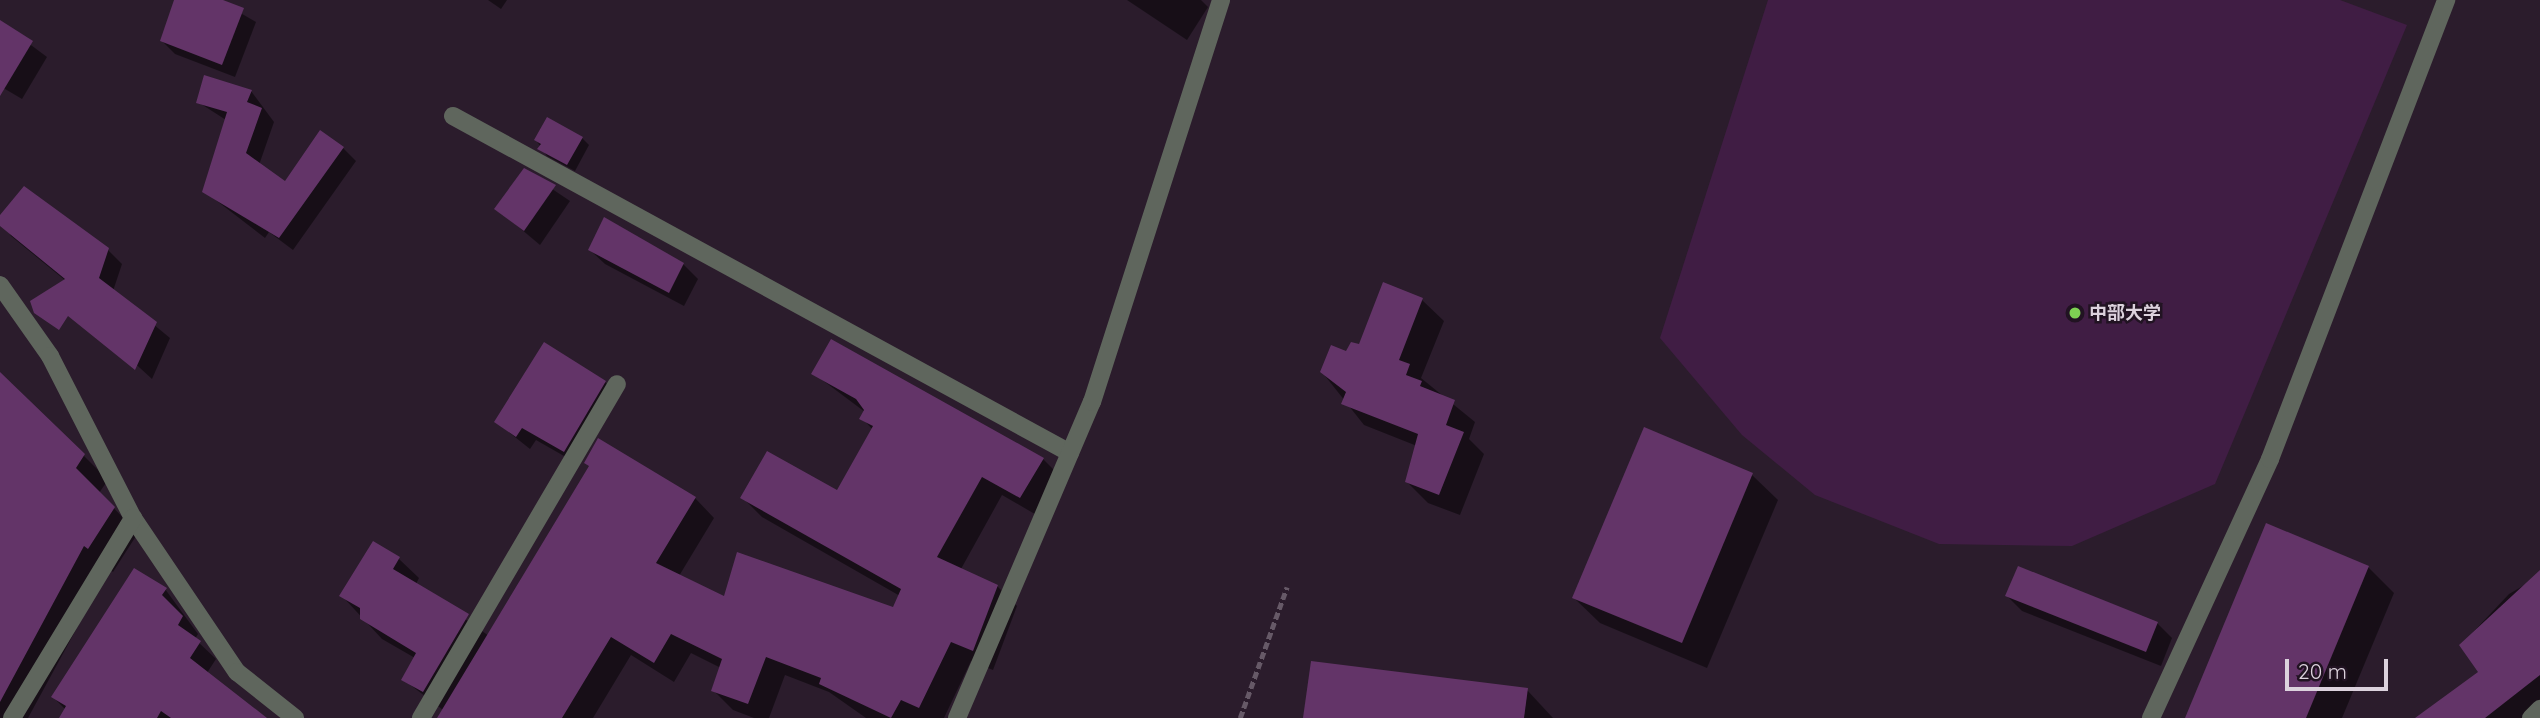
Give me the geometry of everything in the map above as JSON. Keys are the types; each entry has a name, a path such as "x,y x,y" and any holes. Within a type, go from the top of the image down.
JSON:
{"street":[{"path":"957,718 1070,453 1221,0"},
{"path":"2151,718 2270,459 2446,0"},
{"path":"453,116 1070,453"},
{"path":"0,285 50,356 132,518 237,672 295,718"},
{"path":"421,718 617,384"},
{"path":"12,718 132,518"},
{"path":"2530,718 2540,709"}],"path":[{"path":"1240,718 1287,587"}],"shaded area":[{"path":"1768,0 2340,0 2407,25 2215,484 2072,546 1939,544 1815,495 1742,435 1660,338"}],"building":[{"path":"174,0 223,0 244,8 222,65 160,41"},
{"path":"0,20 33,41 0,96"},
{"path":"204,75 252,90 247,102 262,108 246,153 285,181 320,130 344,147 279,238 202,192 227,112 196,103"},
{"path":"547,117 583,137 567,165 537,149 541,144 534,140"},
{"path":"524,168 556,185 524,231 494,209"},
{"path":"24,186 109,248 99,278 157,322 135,370 68,316 59,330 34,313 30,301 65,279 0,226 0,215"},
{"path":"604,217 684,263 669,293 588,250"},
{"path":"1383,282 1423,298 1399,360 1410,364 1406,375 1422,381 1420,386 1455,400 1446,425 1464,432 1439,495 1405,482 1418,434 1341,404 1346,392 1320,372 1331,345 1346,351 1351,342 1359,344"},
{"path":"831,339 1044,458 1020,498 982,477 937,557 998,585 973,651 951,642 919,708 901,700 891,718 819,684 821,678 766,657 748,704 711,691 722,659 671,634 654,663 611,637 562,718 437,718 589,466 584,463 598,438 696,497 656,563 724,596 737,552 893,607 901,589 740,498 767,451 837,490 873,426 859,419 864,410 856,399 811,374"},
{"path":"544,342 606,381 564,452 522,428 516,437 494,422"},
{"path":"0,372 85,454 76,468 115,507 88,549 84,546 0,702"},
{"path":"1644,427 1753,473 1682,643 1572,598"},
{"path":"2266,523 2369,566 2306,718 2185,718"},
{"path":"373,541 400,557 393,569 469,614 423,692 401,680 416,653 360,619 360,608 339,596"},
{"path":"2018,566 2158,622 2146,652 2005,596"},
{"path":"134,568 167,588 162,595 183,616 178,625 201,641 190,658 267,718 171,718 161,711 157,718 59,718 66,706 51,697"},
{"path":"2540,570 2540,675 2485,718 2415,718 2478,672 2459,645"},
{"path":"1311,661 1528,688 1524,718 1303,718"}],"place":[{"name":"中部大学","path":"2075,313"}]}
